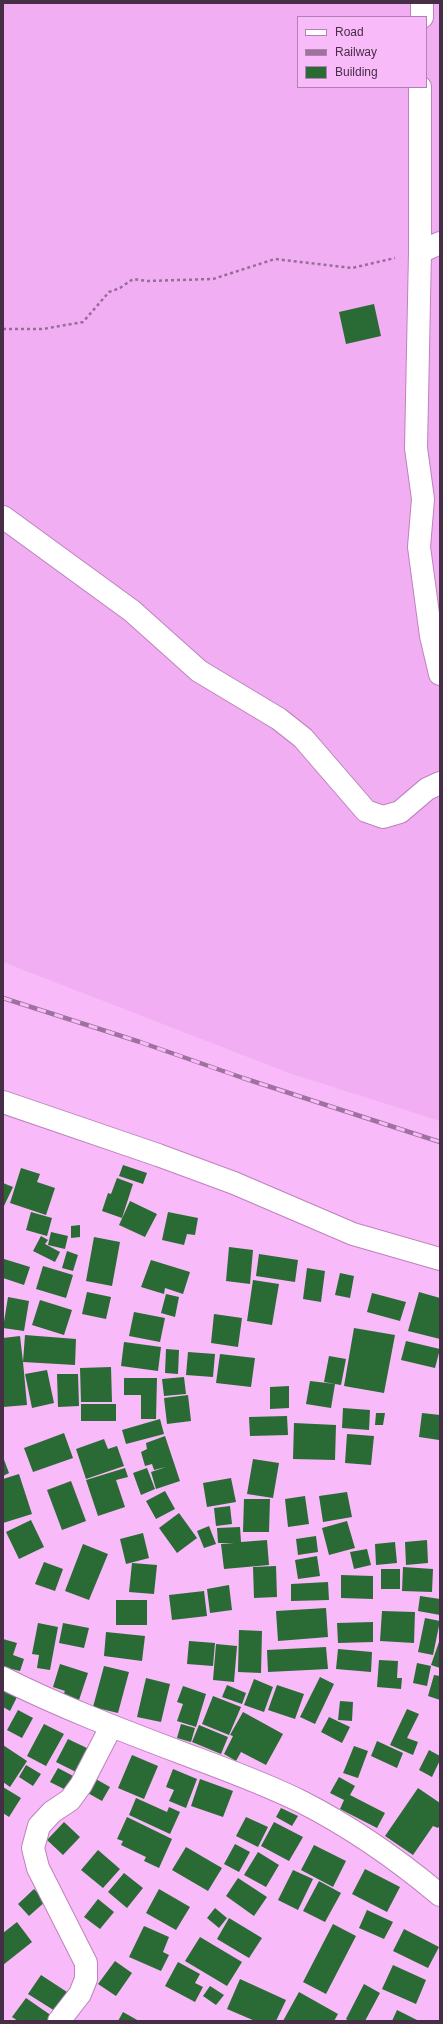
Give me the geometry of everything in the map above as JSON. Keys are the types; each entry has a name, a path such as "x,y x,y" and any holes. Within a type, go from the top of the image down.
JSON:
{"street":[{"path":"422,3 422,16"},
{"path":"420,88 420,252 416,448 423,499 419,546 431,636 440,674"},
{"path":"420,252 440,242"},
{"path":"3,517 132,611 199,671 279,719 297,734 366,811 383,818 400,812 433,786 440,767"},
{"path":"3,1102 158,1155 234,1183 352,1234 440,1259"},
{"path":"3,1678 40,1697 111,1727 247,1778 302,1802 352,1830 398,1860 440,1895"},
{"path":"59,2021 80,1994 86,1979 86,1963 38,1868 33,1848 39,1826 52,1812 70,1800 81,1785 111,1727"}],"path":[{"path":"3,329 43,329 83,322 109,292 120,288 133,279 147,281 213,279 275,259 352,268 420,252"}],"shaded area":[{"path":"3,3 440,3 440,1121 289,1073 3,962"}],"building":[{"path":"374,304 381,336 346,344 339,312"},
{"path":"123,1165 147,1173 143,1184 119,1176"},
{"path":"21,1168 40,1174 37,1182 55,1188 46,1215 10,1203"},
{"path":"117,1178 133,1184 122,1218 102,1211 108,1193 111,1194"},
{"path":"3,1183 13,1187 4,1206 3,1206"},
{"path":"130,1201 157,1214 145,1237 119,1225"},
{"path":"31,1212 52,1218 47,1236 26,1230"},
{"path":"168,1212 198,1218 195,1235 187,1234 184,1245 162,1240"},
{"path":"80,1225 80,1237 71,1238 71,1226"},
{"path":"51,1232 68,1236 65,1249 48,1245"},
{"path":"41,1236 48,1240 45,1244 60,1252 55,1262 33,1251"},
{"path":"94,1237 120,1242 112,1286 86,1281"},
{"path":"229,1247 253,1250 250,1284 226,1281"},
{"path":"67,1251 78,1255 73,1271 62,1268"},
{"path":"259,1254 298,1260 295,1282 256,1276"},
{"path":"4,1259 30,1267 24,1285 3,1278"},
{"path":"151,1260 190,1272 183,1294 165,1288 164,1294 141,1287"},
{"path":"43,1266 73,1275 66,1298 36,1289"},
{"path":"307,1268 325,1271 321,1302 303,1299"},
{"path":"340,1273 354,1276 350,1298 335,1295"},
{"path":"253,1280 279,1284 272,1325 247,1321"},
{"path":"87,1292 111,1297 106,1319 82,1314"},
{"path":"419,1292 440,1298 440,1339 408,1331"},
{"path":"372,1293 406,1302 400,1321 367,1312"},
{"path":"166,1294 179,1297 175,1317 161,1313"},
{"path":"8,1297 29,1301 24,1331 3,1328"},
{"path":"40,1300 72,1310 64,1335 32,1325"},
{"path":"134,1312 165,1318 160,1342 129,1336"},
{"path":"214,1314 242,1318 238,1347 211,1343"},
{"path":"354,1328 395,1335 384,1393 344,1386"},
{"path":"25,1335 76,1339 75,1365 23,1362"},
{"path":"20,1336 27,1405 3,1407 3,1338"},
{"path":"406,1341 440,1349 435,1368 401,1360"},
{"path":"124,1342 161,1347 158,1371 121,1366"},
{"path":"166,1349 179,1350 178,1374 165,1373"},
{"path":"188,1352 215,1354 213,1377 186,1375"},
{"path":"220,1354 255,1358 251,1387 216,1383"},
{"path":"329,1356 346,1359 341,1385 324,1382"},
{"path":"111,1367 112,1402 81,1402 80,1368"},
{"path":"47,1370 54,1403 32,1408 25,1374"},
{"path":"57,1374 78,1374 79,1406 58,1407"},
{"path":"184,1377 186,1394 164,1396 162,1379"},
{"path":"124,1378 157,1378 156,1419 141,1419 141,1395 124,1395"},
{"path":"310,1381 335,1384 331,1408 306,1404"},
{"path":"289,1386 289,1408 270,1409 270,1387"},
{"path":"188,1395 191,1421 167,1424 164,1398"},
{"path":"81,1404 116,1404 116,1421 81,1421"},
{"path":"343,1408 370,1410 369,1430 342,1428"},
{"path":"376,1413 385,1413 383,1425 375,1425"},
{"path":"422,1413 440,1415 439,1440 419,1437"},
{"path":"287,1416 288,1435 250,1436 249,1417"},
{"path":"160,1419 164,1434 126,1444 122,1430"},
{"path":"294,1423 336,1425 335,1460 293,1459"},
{"path":"64,1433 73,1458 33,1472 24,1448"},
{"path":"347,1434 374,1436 371,1465 345,1463"},
{"path":"165,1436 180,1481 156,1489 151,1472 166,1467 154,1470 152,1464 145,1466 141,1452 147,1449 146,1443"},
{"path":"104,1439 108,1449 117,1446 124,1466 86,1479 76,1449"},
{"path":"3,1457 9,1473 3,1476"},
{"path":"253,1459 279,1463 273,1498 247,1494"},
{"path":"125,1468 128,1477 116,1480 125,1507 98,1516 86,1480"},
{"path":"147,1468 155,1489 141,1495 133,1473"},
{"path":"19,1474 32,1514 3,1523 3,1479"},
{"path":"231,1478 236,1502 207,1507 203,1483"},
{"path":"71,1481 86,1521 62,1530 47,1490"},
{"path":"165,1491 175,1509 156,1519 146,1501"},
{"path":"347,1492 352,1517 323,1522 319,1496"},
{"path":"305,1496 309,1524 288,1527 285,1499"},
{"path":"244,1499 270,1499 269,1532 243,1532"},
{"path":"230,1506 232,1524 216,1526 214,1508"},
{"path":"179,1513 197,1538 177,1553 159,1528"},
{"path":"31,1520 44,1547 19,1559 6,1532"},
{"path":"347,1521 355,1548 329,1555 322,1528"},
{"path":"209,1526 216,1544 204,1548 197,1531"},
{"path":"240,1527 241,1542 267,1540 269,1565 224,1569 221,1544 234,1543 218,1543 217,1528"},
{"path":"143,1533 149,1558 126,1564 120,1539"},
{"path":"316,1536 318,1552 298,1555 296,1539"},
{"path":"427,1540 428,1563 406,1565 405,1542"},
{"path":"395,1542 397,1563 376,1565 375,1544"},
{"path":"83,1544 108,1554 89,1600 65,1591"},
{"path":"367,1549 371,1565 354,1569 350,1552"},
{"path":"317,1556 320,1576 298,1579 295,1560"},
{"path":"44,1562 63,1569 55,1591 35,1584"},
{"path":"132,1563 157,1565 154,1594 129,1592"},
{"path":"276,1566 277,1597 254,1598 253,1567"},
{"path":"403,1567 433,1569 432,1592 402,1591"},
{"path":"381,1569 400,1569 400,1589 381,1589"},
{"path":"341,1575 373,1576 373,1599 341,1598"},
{"path":"328,1582 329,1600 291,1601 291,1584"},
{"path":"229,1585 232,1610 210,1613 207,1589"},
{"path":"204,1591 207,1616 172,1620 169,1595"},
{"path":"420,1596 440,1599 440,1615 418,1611"},
{"path":"116,1600 147,1600 147,1625 116,1625"},
{"path":"326,1608 328,1637 278,1641 276,1611"},
{"path":"382,1611 415,1612 414,1643 380,1641"},
{"path":"425,1618 440,1621 433,1655 418,1652"},
{"path":"373,1622 373,1642 338,1643 337,1623"},
{"path":"38,1623 58,1627 50,1670 37,1668 39,1655 32,1654"},
{"path":"63,1623 89,1628 84,1648 59,1643"},
{"path":"239,1630 262,1631 261,1673 238,1672"},
{"path":"106,1632 145,1636 142,1661 104,1656"},
{"path":"3,1639 17,1643 13,1655 24,1659 20,1671 3,1667"},
{"path":"440,1639 440,1668 431,1665"},
{"path":"189,1641 215,1643 213,1666 187,1664"},
{"path":"216,1644 237,1646 234,1682 213,1680"},
{"path":"326,1647 328,1669 268,1672 267,1650"},
{"path":"338,1649 372,1652 371,1672 336,1669"},
{"path":"379,1660 398,1661 397,1678 402,1678 401,1689 377,1687"},
{"path":"417,1663 431,1666 427,1686 413,1683"},
{"path":"60,1664 88,1673 79,1700 63,1695 65,1691 53,1687"},
{"path":"104,1666 129,1672 118,1713 93,1707"},
{"path":"434,1675 440,1676 440,1700 428,1696"},
{"path":"320,1677 334,1684 315,1724 300,1717"},
{"path":"146,1678 170,1684 161,1722 137,1717"},
{"path":"254,1679 273,1687 264,1712 244,1705"},
{"path":"227,1685 246,1693 242,1704 222,1697"},
{"path":"277,1685 304,1694 295,1719 268,1710"},
{"path":"183,1686 206,1694 196,1727 177,1721 183,1704 177,1702"},
{"path":"3,1691 17,1697 10,1711 3,1707"},
{"path":"213,1696 241,1707 229,1735 202,1724"},
{"path":"340,1701 353,1702 352,1721 338,1720"},
{"path":"407,1709 419,1714 407,1738 418,1742 413,1755 390,1745"},
{"path":"18,1710 33,1718 22,1738 7,1730"},
{"path":"243,1712 283,1734 266,1765 241,1752 236,1761 224,1754 233,1736 230,1735"},
{"path":"329,1717 350,1727 342,1743 321,1732"},
{"path":"44,1724 64,1734 46,1766 27,1756"},
{"path":"181,1724 195,1728 191,1742 177,1738"},
{"path":"199,1725 228,1737 221,1754 192,1742"},
{"path":"68,1739 91,1750 80,1774 56,1762"},
{"path":"377,1741 403,1753 397,1768 371,1756"},
{"path":"3,1745 27,1761 10,1787 3,1782"},
{"path":"354,1746 368,1751 358,1778 343,1773"},
{"path":"429,1750 440,1756 440,1760 432,1777 419,1770"},
{"path":"132,1755 158,1766 144,1799 118,1788"},
{"path":"26,1765 41,1774 33,1786 19,1777"},
{"path":"58,1768 75,1777 68,1791 50,1782"},
{"path":"173,1769 197,1779 186,1808 169,1801 174,1790 166,1787"},
{"path":"339,1777 355,1786 350,1795 385,1813 377,1828 340,1809 344,1800 330,1793"},
{"path":"94,1778 110,1787 102,1801 86,1792"},
{"path":"200,1779 233,1791 223,1817 191,1806"},
{"path":"3,1787 21,1798 9,1817 3,1813"},
{"path":"418,1788 440,1803 440,1825 438,1828 433,1826 413,1855 385,1836"},
{"path":"136,1798 167,1812 169,1807 180,1812 170,1834 129,1815"},
{"path":"281,1808 298,1816 292,1826 276,1817"},
{"path":"127,1817 172,1839 159,1868 144,1861 146,1857 121,1845 123,1841 117,1839"},
{"path":"246,1817 268,1827 258,1847 236,1836"},
{"path":"64,1822 80,1837 63,1855 47,1840"},
{"path":"274,1822 303,1837 289,1861 261,1846"},
{"path":"235,1844 250,1852 239,1872 224,1864"},
{"path":"314,1845 346,1861 333,1887 301,1870"},
{"path":"186,1847 222,1868 208,1891 172,1870"},
{"path":"98,1850 120,1869 103,1888 81,1870"},
{"path":"258,1852 279,1865 266,1887 244,1875"},
{"path":"365,1869 400,1887 387,1912 352,1894"},
{"path":"293,1870 313,1879 298,1910 278,1900"},
{"path":"124,1873 143,1888 127,1908 108,1892"},
{"path":"238,1878 267,1897 254,1916 226,1896"},
{"path":"319,1881 341,1893 325,1922 303,1911"},
{"path":"34,1889 46,1901 29,1916 18,1904"},
{"path":"159,1889 190,1907 176,1930 146,1913"},
{"path":"98,1899 114,1912 100,1929 84,1917"},
{"path":"215,1908 227,1918 219,1928 207,1918"},
{"path":"367,1910 393,1922 384,1939 359,1928"},
{"path":"229,1918 262,1938 249,1958 217,1939"},
{"path":"17,1922 32,1942 3,1965 3,1933"},
{"path":"333,1924 356,1936 326,1994 303,1982"},
{"path":"144,1926 169,1937 163,1952 169,1955 161,1971 129,1957"},
{"path":"404,1929 439,1947 428,1968 393,1951"},
{"path":"200,1937 242,1962 227,1986 185,1961"},
{"path":"115,1961 132,1973 116,1996 98,1984"},
{"path":"178,1962 200,1974 195,1983 203,1987 195,2002 165,1986"},
{"path":"393,1965 426,1980 416,2004 382,1989"},
{"path":"41,1975 67,1992 55,2011 28,1994"},
{"path":"240,1979 286,2000 276,2021 255,2021 227,2009"},
{"path":"364,1984 380,1993 365,2021 349,2021 346,2019"},
{"path":"210,1986 224,1995 216,2005 203,1996"},
{"path":"299,1992 338,2014 334,2021 283,2021"},
{"path":"26,1998 52,2016 48,2021 18,2021 12,2017"},
{"path":"397,2010 419,2021 392,2021"},
{"path":"123,2012 139,2021 118,2021"}],"railway":[{"path":"3,998 440,1142"}]}
